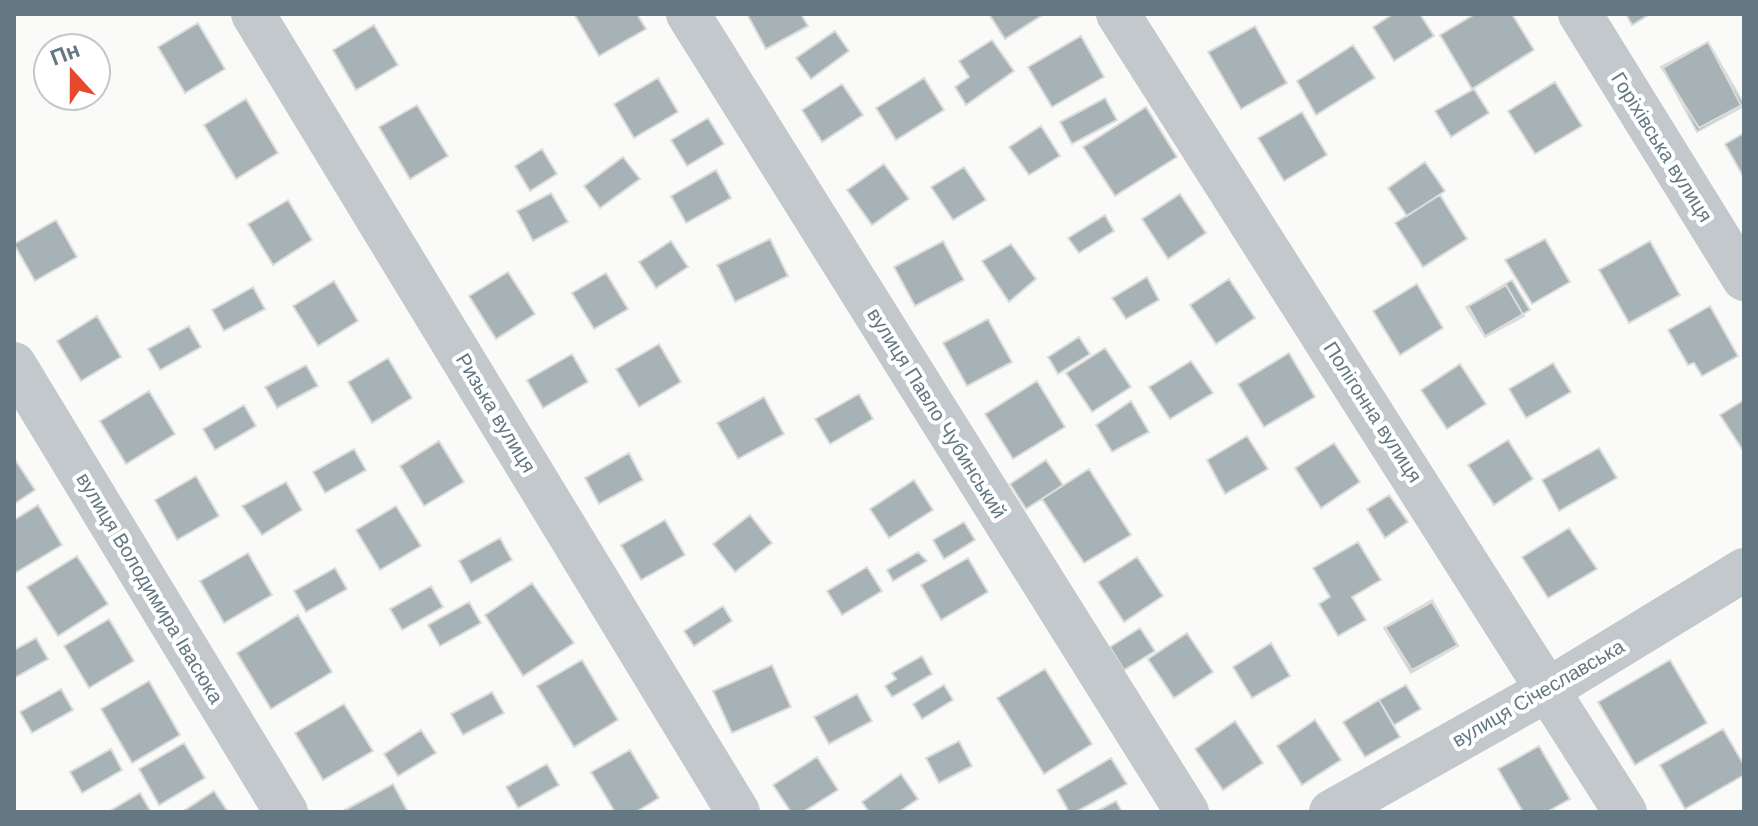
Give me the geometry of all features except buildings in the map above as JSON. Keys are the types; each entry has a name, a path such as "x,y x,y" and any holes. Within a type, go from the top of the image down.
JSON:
{"street":[{"name":"Ризька вулиця","path":"253,14 738,812"},
{"name":"вулиця Павло Чубинський","path":"688,14 1187,812"},
{"name":"Полігонна вулиця","path":"1118,14 1625,812"},
{"name":"Горіхівська вулиця","path":"1580,14 1744,279"},
{"name":"вулиця Володимира Івасюка","path":"14,364 286,812"},
{"name":"вулиця Січеславська","path":"1331,812 1549,689 1744,570"}]}
